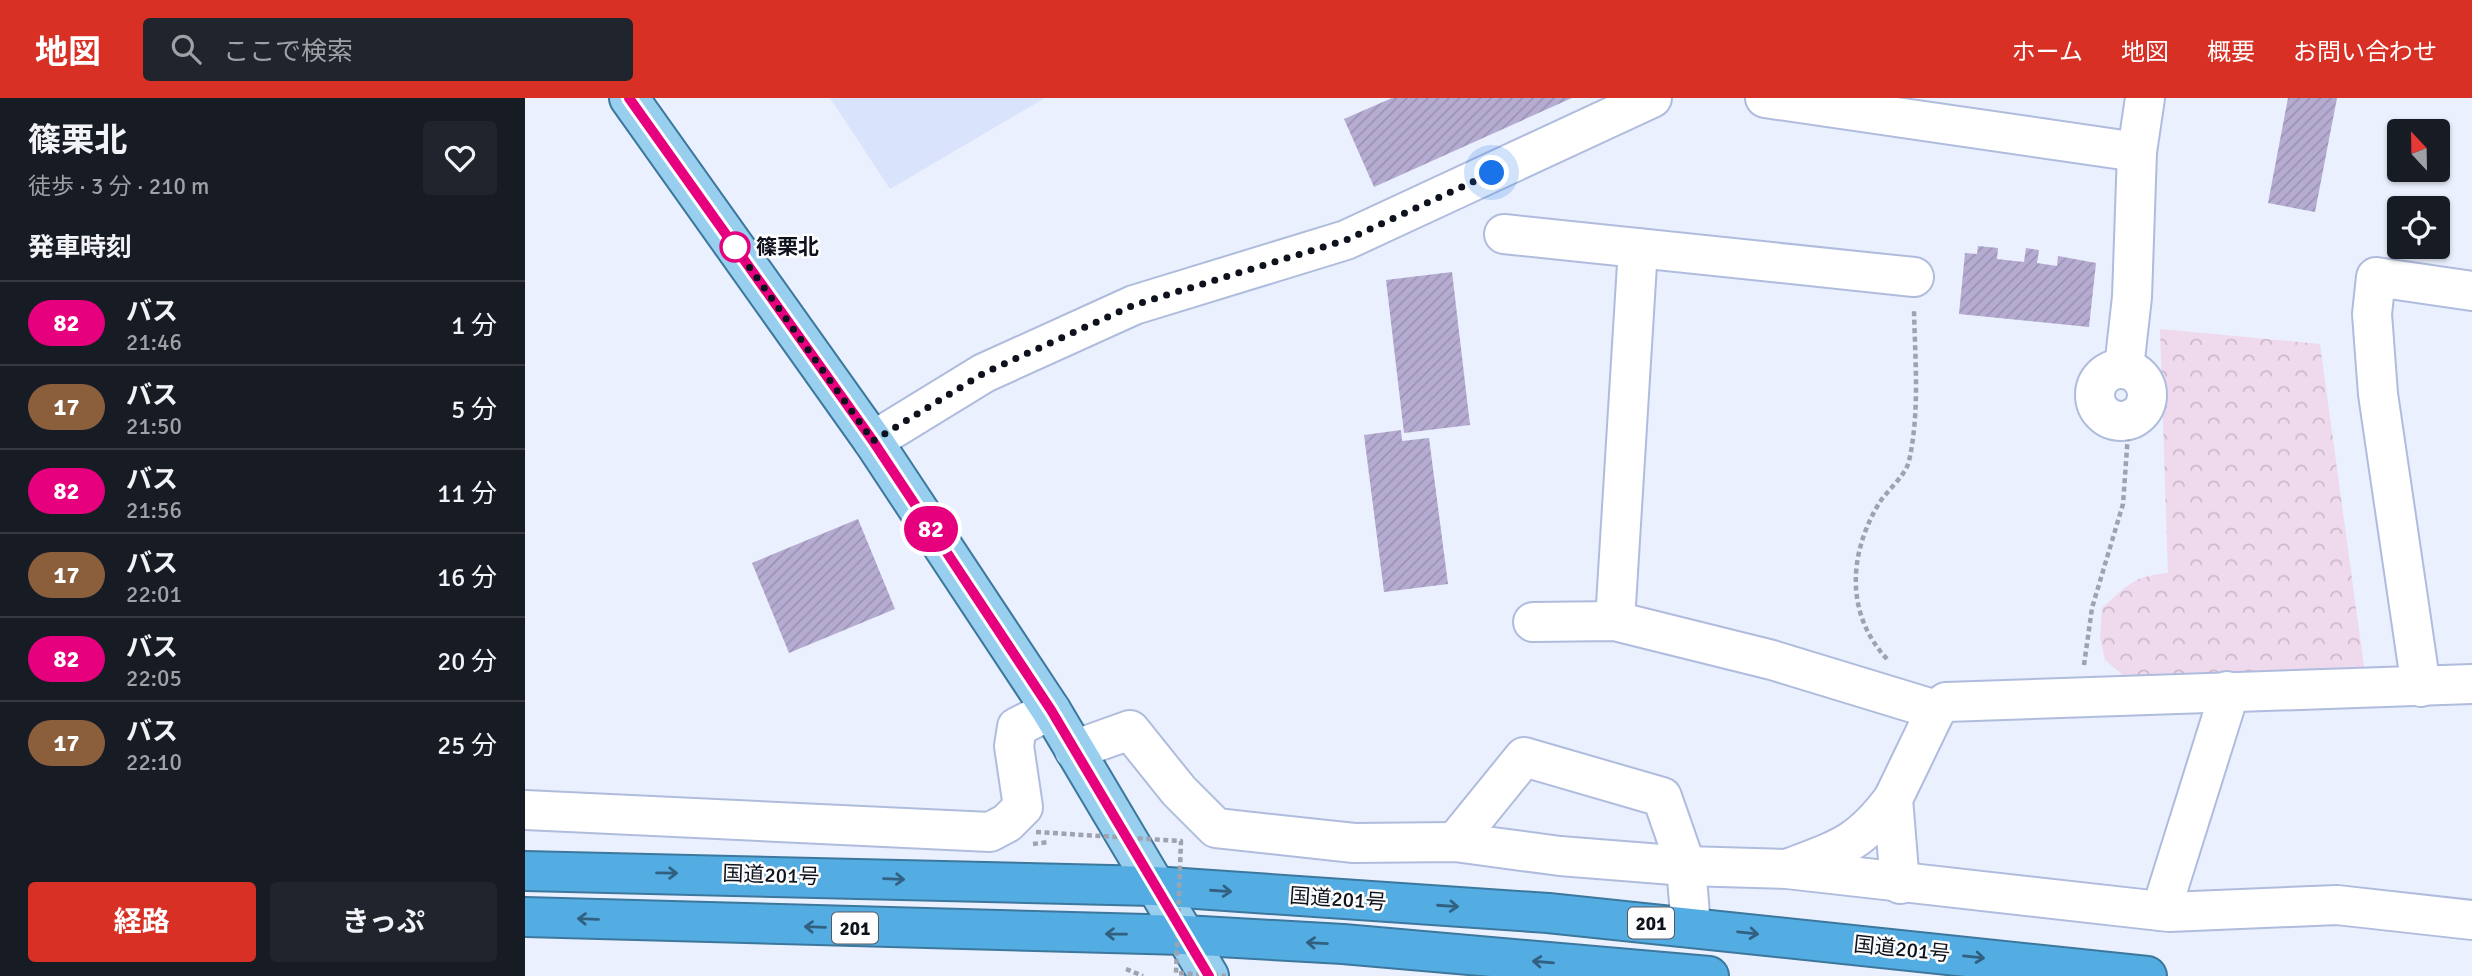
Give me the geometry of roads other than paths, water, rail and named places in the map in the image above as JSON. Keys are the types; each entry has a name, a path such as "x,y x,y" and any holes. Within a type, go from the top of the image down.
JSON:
{"highway":[{"name":"国道201号","path":"525,871 1153,886 1548,912 2147,976"},
{"name":"201","path":"525,917 1184,935 1343,944 1701,976"}],"main road":[{"path":"629,98 873,441 1051,710 1153,886 1209,976"}],"street":[{"path":"873,441 984,373 1134,305 1346,240 1652,98"},
{"path":"1765,98 2137,152"},
{"path":"2129,420 2109,419 2095,402 2098,382 2105,373 2124,368 2132,297 2137,152 2145,98"},
{"path":"1504,234 1914,277"},
{"path":"1615,621 1637,248"},
{"path":"2421,687 2378,394 2372,314 2376,277 2472,290"},
{"path":"1533,622 1615,621 1772,660 1936,710"},
{"path":"1787,869 1838,849 1871,828 1893,799 1936,710 1946,702 2472,684"},
{"path":"2161,911 2225,707 2227,691"},
{"path":"525,810 991,832 1007,823 1023,807 1014,746 1017,727 1051,710"},
{"path":"1074,750 1130,730 1179,791 1216,828 1354,843 1455,842 1560,856 1686,866 1787,869 1900,884 2161,911 2337,905 2404,910 2472,920"},
{"path":"1455,842 1524,757 1662,797 1686,866 1691,927"},
{"path":"1893,799 1900,884"}],"place":[{"name":"篠栗北","path":"735,247"}]}
